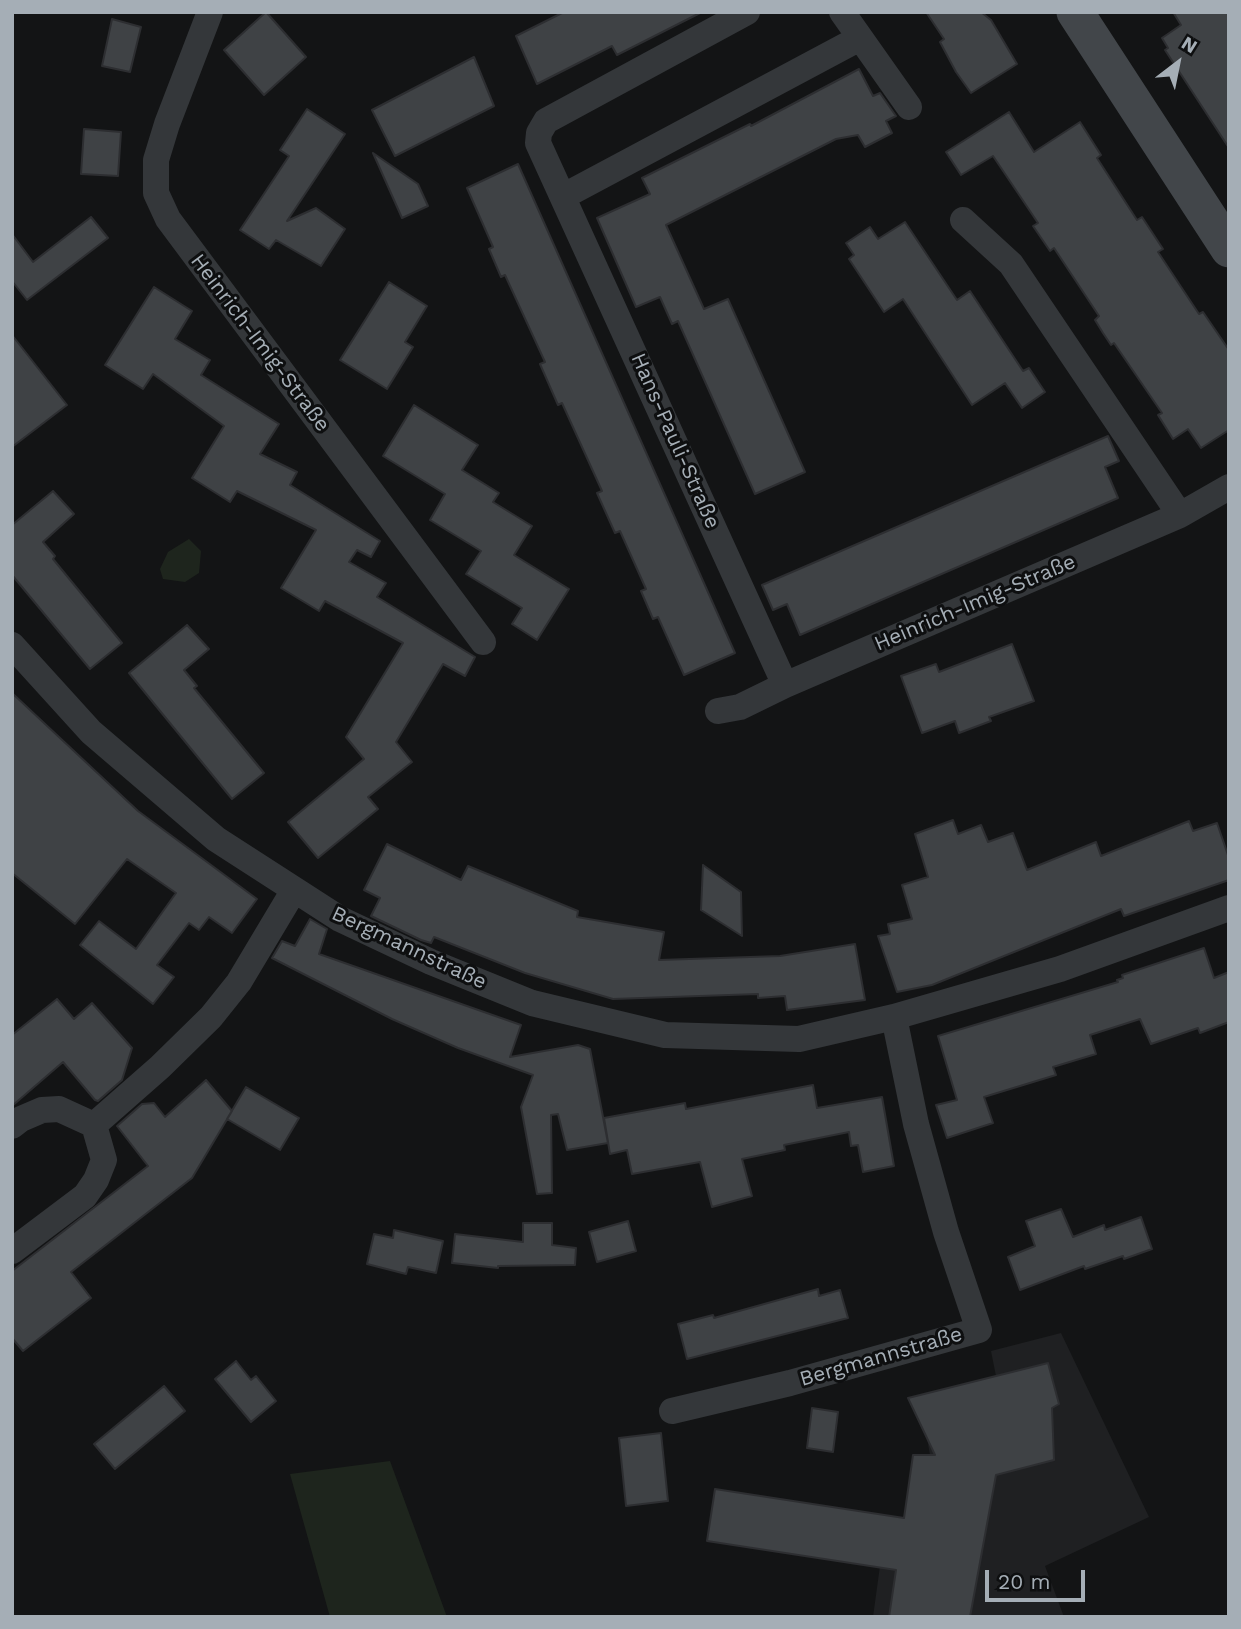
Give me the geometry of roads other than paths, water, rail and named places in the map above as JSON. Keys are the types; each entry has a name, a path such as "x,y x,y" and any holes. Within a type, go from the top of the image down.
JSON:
{"street":[{"name":"Heinrich-Imig-Straße","path":"210,12 156,160 156,193 168,219 483,642"},
{"name":"Hans-Pauli-Straße","path":"747,12 546,121 539,133 538,143 565,196 785,685"},
{"path":"842,12 909,107"},
{"path":"1075,12 1229,249"},
{"path":"565,196 860,38"},
{"path":"963,220 1011,264 1180,515"},
{"name":"Heinrich-Imig-Straße","path":"718,711 740,707 785,685 1180,515 1229,487"},
{"name":"Bergmannstraße","path":"12,645 91,732 216,839 340,919 431,962 532,1003 665,1035 799,1039 894,1017 1060,969 1229,908"},
{"path":"94,1125 160,1067 211,1017 239,982 294,890"},
{"name":"Bergmannstraße","path":"672,1411 790,1383 979,1330 946,1232 916,1124 894,1017"},
{"path":"12,1126 42,1110 59,1109 94,1125 104,1160 96,1180 85,1196 12,1251"}]}
